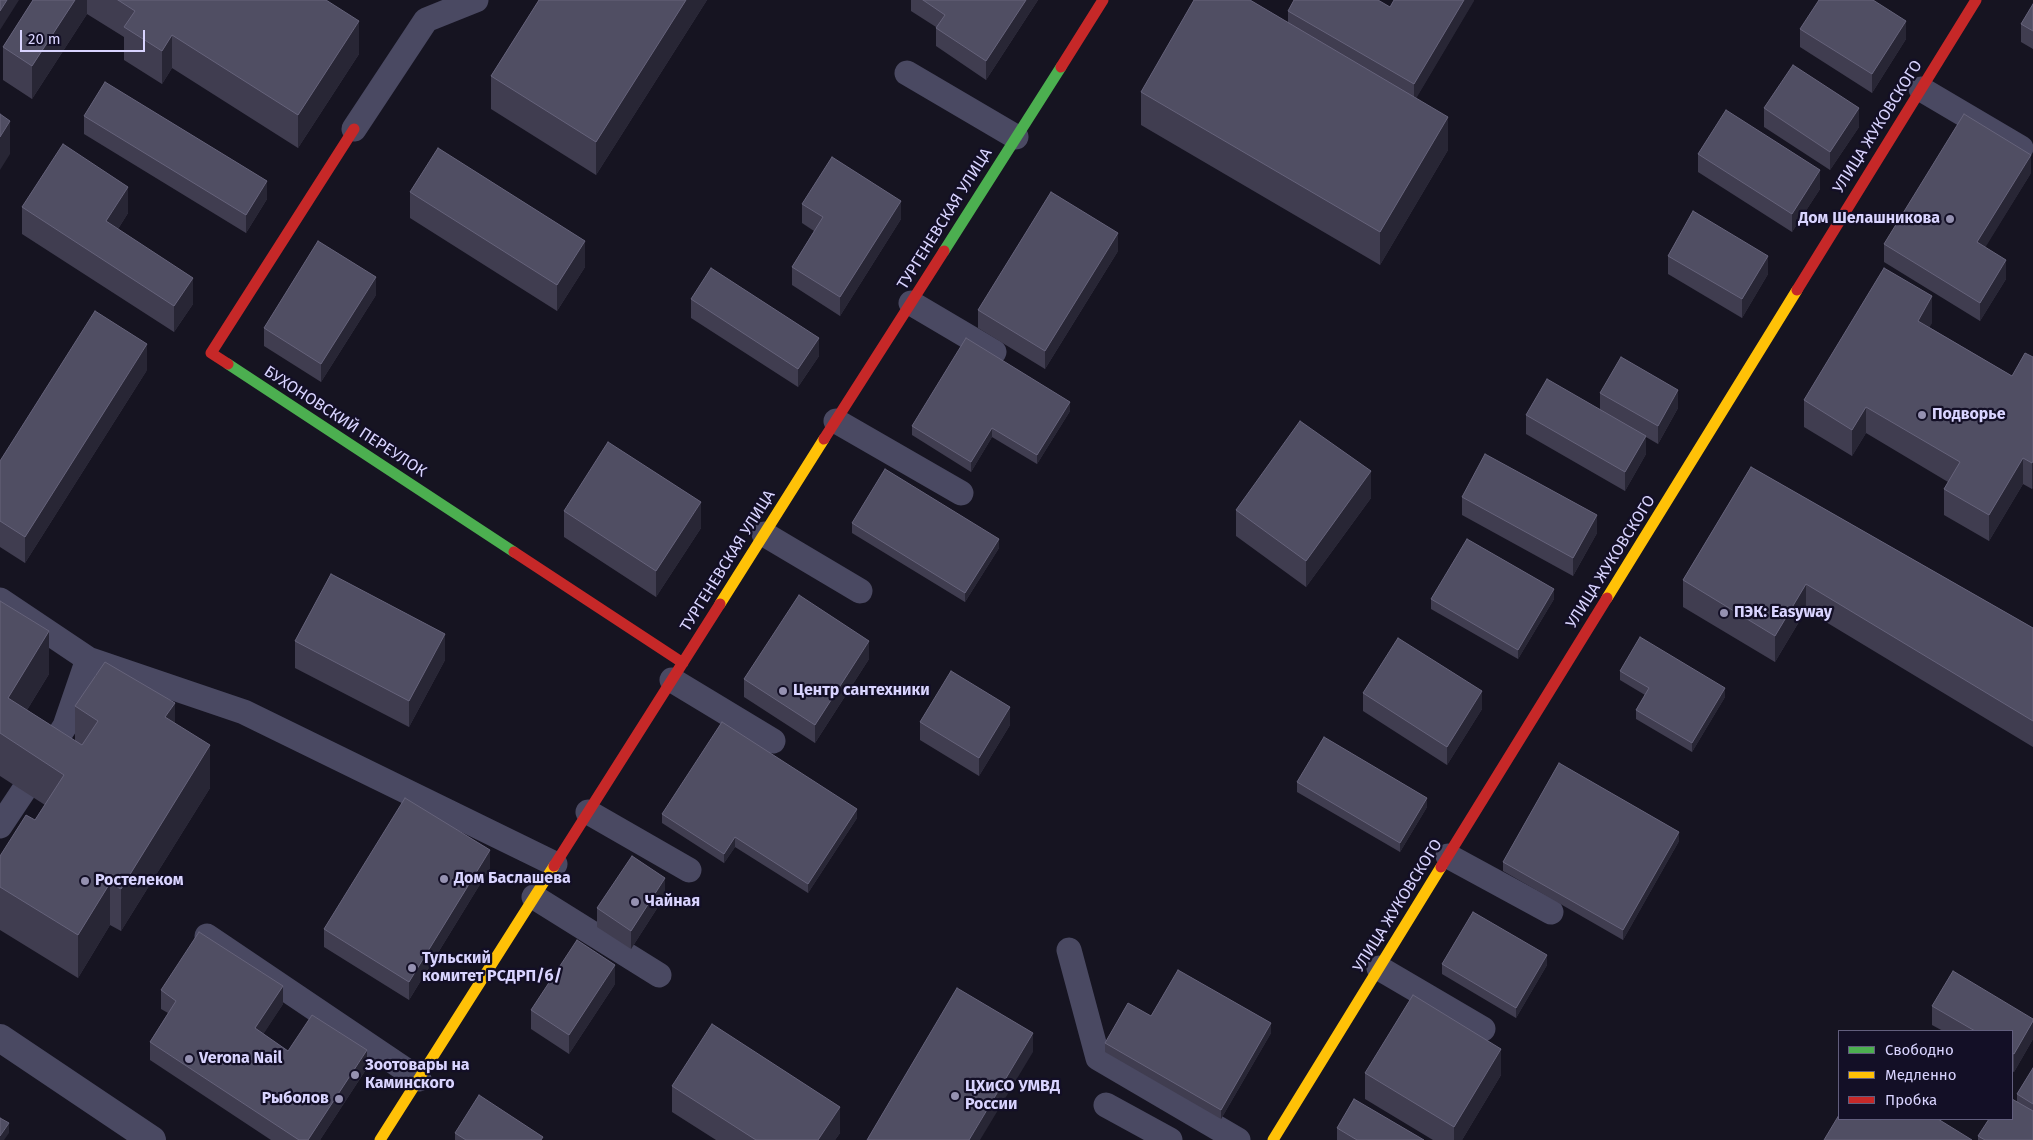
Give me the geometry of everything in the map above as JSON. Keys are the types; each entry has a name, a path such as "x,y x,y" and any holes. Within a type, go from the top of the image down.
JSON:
{"street":[{"name":"ТУРГЕНЕВСКАЯ УЛИЦА","path":"380,1140 1103,0"},
{"name":"УЛИЦА ЖУКОВСКОГО","path":"1273,1140 1976,0"},
{"name":"БУХОНОВСКИЙ ПЕРЕУЛОК","path":"354,129 211,353 677,671"},
{"path":"0,1038 152,1140"}],"lane":[{"path":"354,129 426,20 476,0"},
{"path":"907,73 1016,137"},
{"path":"1921,89 2021,148"},
{"path":"911,303 994,352"},
{"path":"836,421 961,493"},
{"path":"764,534 860,590"},
{"path":"0,600 88,659 244,712 555,864"},
{"path":"42,762 65,726 88,659"},
{"path":"677,671 772,740"},
{"path":"0,826 24,790"},
{"path":"588,812 690,870"},
{"path":"1448,856 1551,912"},
{"path":"534,898 659,974"},
{"path":"207,936 420,1079"},
{"path":"1069,950 1098,1058 1238,1140"},
{"path":"1379,968 1484,1029"},
{"path":"1106,1105 1170,1140"}],"building":[{"path":"0,0 7,0 0,11"},
{"path":"33,0 75,0 32,66 3,47"},
{"path":"118,0 326,0 359,21 298,115 172,35 162,51 124,27 135,11"},
{"path":"539,0 686,0 596,142 491,76"},
{"path":"923,0 1026,0 986,61 936,28 945,15"},
{"path":"1194,0 1250,0 1448,117 1380,232 1141,92"},
{"path":"1294,0 1378,0 1390,7 1394,0 1464,0 1414,84 1288,11"},
{"path":"1819,0 1873,0 1906,21 1872,74 1800,29"},
{"path":"2033,4 2033,31 2021,24"},
{"path":"1793,65 1859,108 1830,152 1764,108"},
{"path":"105,82 267,181 246,215 84,116"},
{"path":"1726,110 1820,170 1792,214 1698,154"},
{"path":"0,114 10,121 0,137"},
{"path":"1964,114 2031,155 1977,242 2006,260 1980,303 1884,244"},
{"path":"63,144 128,187 106,221 193,278 174,306 22,207"},
{"path":"438,148 585,241 557,285 410,192"},
{"path":"832,157 901,201 840,297 792,267 823,217 802,204"},
{"path":"1051,192 1118,233 1045,351 978,310"},
{"path":"1693,211 1768,256 1742,299 1668,256"},
{"path":"318,241 376,277 321,364 264,328"},
{"path":"711,268 819,338 798,369 691,299"},
{"name":"Подворье","path":"1884,268 1932,296 1918,321 2012,376 2025,353 2033,357 2033,461 2032,463 2023,458 1989,515 1944,489 1960,462 1866,407 1852,430 1804,400"},
{"path":"95,311 147,344 25,537 0,521 0,461"},
{"path":"966,338 1070,402 1037,455 992,428 971,462 912,426"},
{"path":"1621,357 1678,390 1658,426 1600,393"},
{"path":"1547,379 1646,436 1625,472 1526,415"},
{"path":"1300,421 1371,471 1306,561 1236,510"},
{"path":"608,442 701,502 656,571 564,511"},
{"path":"1485,454 1597,515 1573,558 1462,497"},
{"path":"1751,467 2033,628 2033,721 1806,584 1775,636 1683,580"},
{"path":"885,469 999,539 965,593 852,523"},
{"path":"1467,539 1554,589 1518,650 1431,599"},
{"path":"331,574 445,634 409,701 295,641"},
{"path":"799,595 869,641 815,725 744,679"},
{"path":"0,601 49,631 8,698 82,745 98,721 75,706 105,662 175,703 165,717 210,745 121,889 110,883 78,935 0,887 0,856 26,815 35,820 64,775 0,733"},
{"path":"1640,637 1725,688 1692,743 1636,710 1649,688 1620,671"},
{"path":"1398,638 1482,691 1447,747 1363,693"},
{"path":"951,671 1010,707 979,758 920,722"},
{"path":"722,722 857,809 808,884 735,837 724,854 662,814"},
{"path":"1324,737 1427,798 1400,843 1297,782"},
{"path":"1559,763 1679,832 1623,930 1503,862"},
{"path":"405,798 490,850 409,982 324,929"},
{"path":"632,856 665,878 631,931 597,908"},
{"path":"1473,912 1547,955 1516,1008 1442,964"},
{"path":"199,932 283,986 255,1028 288,1051 312,1015 367,1050 308,1140 299,1140 150,1042 176,1001 161,990"},
{"path":"577,940 615,965 569,1035 531,1010"},
{"path":"1178,970 1271,1023 1221,1110 1105,1043 1128,1003 1151,1016"},
{"path":"1953,971 2033,1019 2033,1021 2014,1054 2013,1030 1973,1030 1932,1006"},
{"name":"ЦХиСО УМВД России","path":"957,988 1033,1033 969,1140 867,1140"},
{"path":"1413,995 1501,1049 1454,1127 1365,1073"},
{"path":"712,1024 840,1107 818,1140 756,1140 672,1086"},
{"path":"2033,1068 2033,1104 2017,1094"},
{"path":"479,1095 543,1137 541,1140 466,1140 455,1133"},
{"path":"1354,1099 1424,1140 1357,1140 1337,1128"},
{"path":"2013,1100 2033,1111 2033,1140 1985,1140 1978,1136 1988,1120 2013,1120"},
{"path":"1838,1117 1838,1120 1940,1120 1972,1140 1824,1140"},
{"path":"0,1118 9,1123 0,1136"}],"traffic: fast":[{"path":"944,251 1061,67"},
{"path":"228,364 514,552"}],"traffic: slow":[{"path":"1607,598 1797,290"},
{"path":"720,604 824,439"},
{"path":"380,1140 554,866"},
{"path":"1273,1140 1441,867"}],"traffic: jam":[{"path":"1061,67 1103,0"},
{"path":"1797,290 1976,0"},
{"path":"228,364 211,353 354,129"},
{"path":"824,439 944,251"},
{"path":"514,552 683,663"},
{"path":"1441,867 1607,598"},
{"path":"554,866 720,604"}],"place":[{"name":"Дом Шелашникова","path":"1950,219"},
{"name":"Подворье","path":"1922,415"},
{"name":"ПЭК: Easyway","path":"1724,613"},
{"name":"Центр сантехники","path":"783,691"},
{"name":"Дом Баслашева","path":"444,879"},
{"name":"Ростелеком","path":"85,881"},
{"name":"Чайная","path":"635,902"},
{"name":"Тульский комитет РСДРП/б/","path":"412,968"},
{"name":"Verona Nail","path":"189,1059"},
{"name":"Зоотовары на Каминского","path":"355,1075"},
{"name":"ЦХиСО УМВД России","path":"955,1096"},
{"name":"Рыболов","path":"339,1099"}]}
